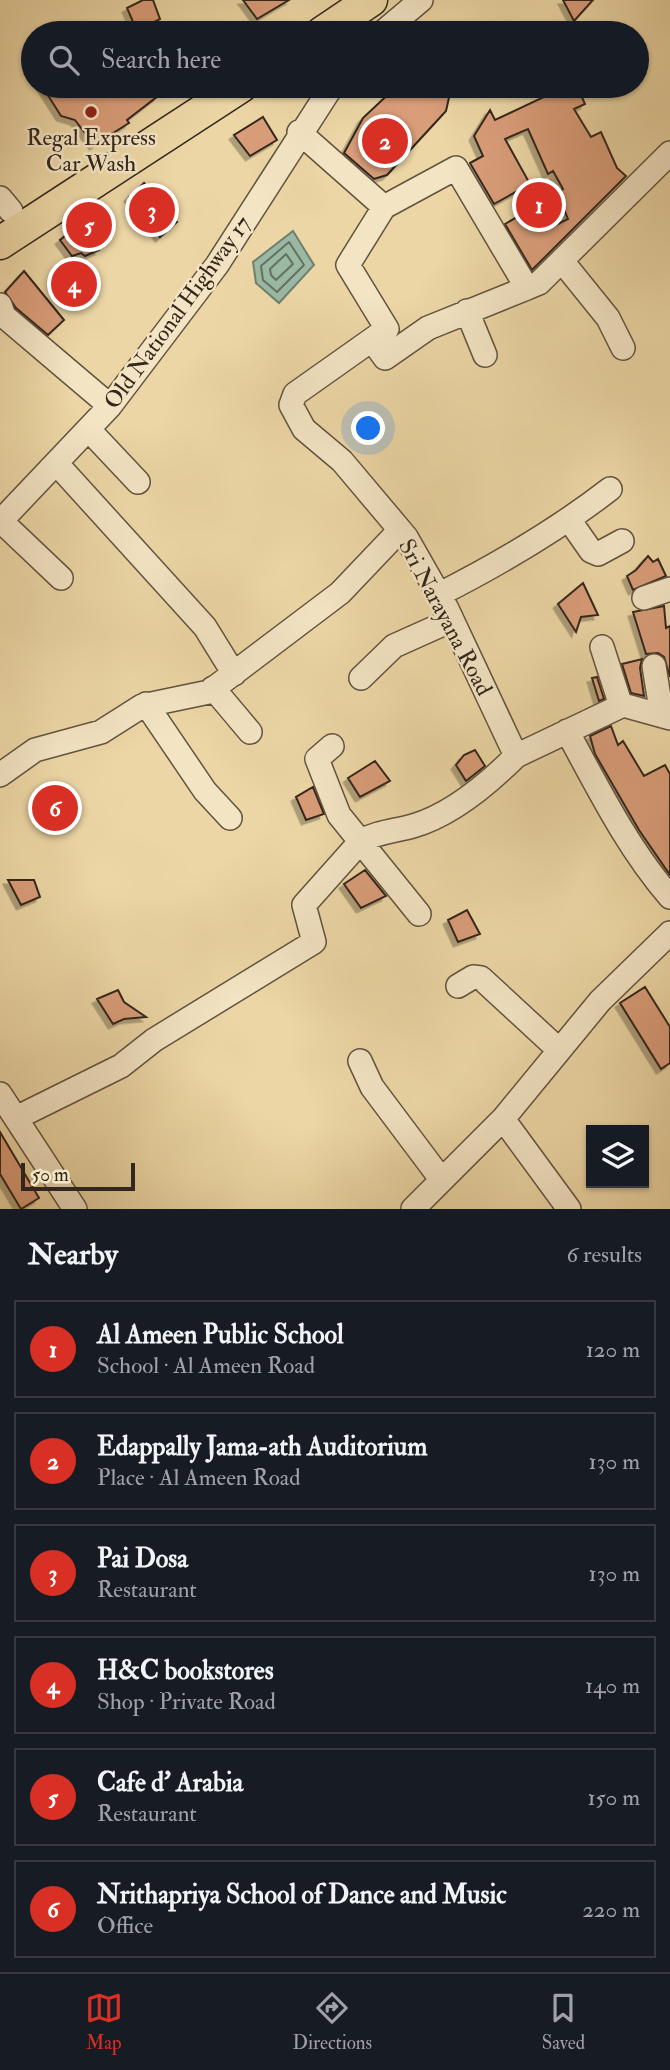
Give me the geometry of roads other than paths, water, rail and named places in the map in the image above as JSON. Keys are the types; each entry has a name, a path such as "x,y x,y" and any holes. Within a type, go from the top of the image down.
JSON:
{"highway":[{"path":"340,21 371,0"},
{"path":"0,243 223,98"}],"street":[{"path":"396,21 421,0"},
{"name":"Old National Highway 17","path":"1,521 110,406 217,265 299,132 323,98"},
{"path":"299,132 384,207"},
{"path":"527,288 456,169 384,207 348,265 387,329 372,340 385,358 428,328 539,284 667,163"},
{"path":"562,261 608,318 623,348"},
{"path":"0,305 4,316 110,406"},
{"path":"467,311 485,355"},
{"name":"Sri Narayana Road","path":"372,340 295,394 291,405 304,429 342,460 400,530 452,620 516,756"},
{"path":"89,430 138,482"},
{"path":"57,464 205,627 234,674"},
{"path":"438,595 570,521 610,489"},
{"path":"1,521 61,578"},
{"path":"570,521 591,551 598,554 622,541"},
{"path":"0,775 35,750 101,732 146,704 194,696 214,688 340,593 400,530"},
{"path":"644,598 670,589"},
{"path":"361,678 394,646 452,620"},
{"path":"602,647 621,706"},
{"path":"16,1118 121,1066 153,1040 314,942 304,905 361,841 370,835 415,825 450,807 495,777 516,756 621,706 666,717 654,666"},
{"path":"214,688 250,732"},
{"path":"146,704 205,791 230,818"},
{"path":"567,731 648,872 670,897"},
{"path":"332,746 317,760 339,815 419,914"},
{"path":"413,1209 503,1119 600,1001 670,933"},
{"path":"458,986 473,977 481,978 559,1050"},
{"path":"359,1061 372,1087 441,1179"},
{"path":"0,1094 75,1209"},
{"path":"503,1119 569,1209"}],"water":[{"path":"293,231 314,265 279,303 256,283 253,262"}],"place":[{"name":"Regal Express Car Wash","path":"91,112"},
{"name":"Edappally Jama-ath Auditorium","path":"385,141"},
{"name":"Al Ameen Public School","path":"539,205"},
{"name":"Pai Dosa","path":"152,210"},
{"name":"Cafe d' Arabia","path":"89,225"},
{"name":"H&C bookstores","path":"74,284"},
{"name":"Nrithapriya School of Dance and Music","path":"55,808"}]}
